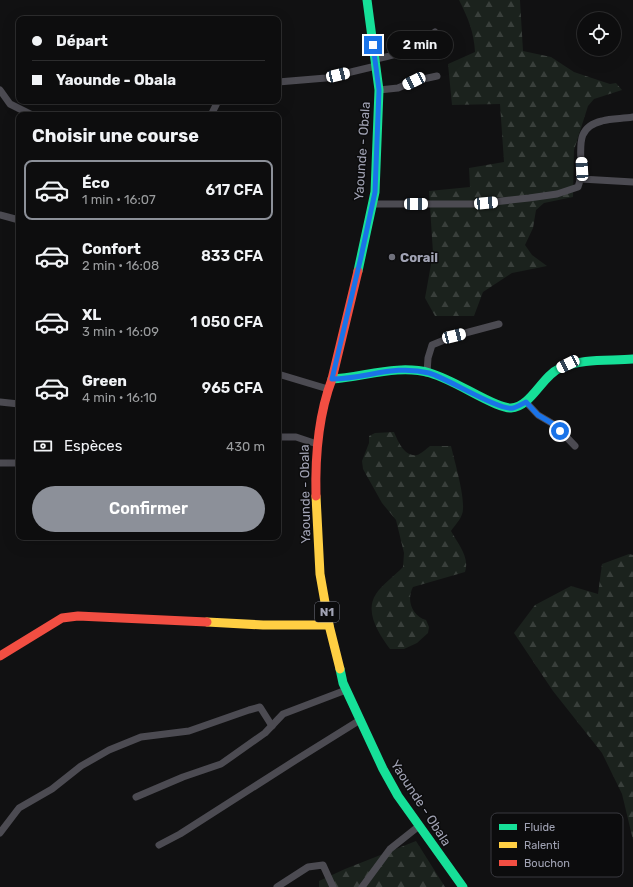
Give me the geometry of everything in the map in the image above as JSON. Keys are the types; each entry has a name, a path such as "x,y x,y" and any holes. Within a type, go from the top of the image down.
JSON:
{"main road":[{"name":"Yaounde - Obala","path":"366,0 379,90 376,177 360,264 332,379 328,389 316,444 316,494 320,574 329,625 346,690 382,769 398,796 460,886"},
{"path":"332,379 347,379 395,370 427,373 454,383 488,402 513,408 526,402 541,383 553,372 568,364 633,359"},
{"path":"0,656 62,618 78,616 263,625 329,625"}],"street":[{"path":"281,82 326,78 376,62 409,50 435,32"},
{"path":"379,90 398,88 414,81 437,76"},
{"path":"0,90 10,104 26,112"},
{"path":"372,204 475,204 509,201 568,191 578,187 581,179 582,169 580,140 583,132 590,124 603,120 633,117"},
{"path":"581,179 633,182"},
{"path":"0,215 16,219"},
{"path":"427,373 428,358 432,345 454,336 499,324"},
{"path":"281,376 328,389"},
{"path":"0,402 16,404"},
{"path":"526,402 538,415 555,425 575,446"},
{"path":"281,437 296,437 316,444"},
{"path":"0,463 16,463"},
{"path":"136,797 183,777 221,764 265,734 283,714 346,690"},
{"path":"0,833 19,808 52,789 81,766 109,750 140,737 189,731 260,707 272,726"},
{"path":"159,845 180,834 360,720"},
{"path":"362,887 390,848 419,826"},
{"path":"277,887 308,867 323,865 333,887"}],"green space":[{"path":"459,0 520,0 523,51 551,57 574,72 610,84 616,83 622,90 594,99 588,106 574,150 573,197 544,203 536,210 533,228 525,245 532,255 547,266 512,273 483,292 474,316 435,316 425,298 433,253 429,191 470,187 469,168 504,162 500,104 452,105 448,64 475,52 470,25"},
{"path":"394,432 402,448 408,454 412,455 422,453 430,446 451,446 461,487 463,512 461,518 451,531 465,556 466,561 465,572 413,587 410,597 412,607 417,615 426,620 429,627 428,633 417,643 404,649 390,649 381,637 372,615 373,601 376,594 403,567 404,553 396,520 382,503 363,469 362,461 369,443 369,436 375,433"},
{"path":"629,554 633,555 633,840 622,794 602,753 553,691 514,633 535,605 571,586 598,594 602,564"},
{"path":"416,841 445,887 319,887 319,881"}],"traffic: fast":[{"path":"358,271 375,192 379,90 367,0"},
{"path":"332,379 393,370 418,371 439,376 496,404 511,408 525,402 548,377 560,368 587,361 633,359"},
{"path":"340,669 343,683 383,769 398,796 463,887"}],"traffic: slow":[{"path":"316,496 320,574 329,625 340,669"},
{"path":"207,622 263,625 329,625"}],"traffic: jam":[{"path":"316,496 318,436 323,407 332,379 358,271"},
{"path":"0,656 62,618 78,616 207,622"}],"place":[{"name":"Corail","path":"392,257"}],"route":[{"path":"373,45 379,90 375,192 332,379 347,379 395,370 427,373 454,383 488,402 508,408 513,408 526,402 538,415 555,425 560,431"}]}
